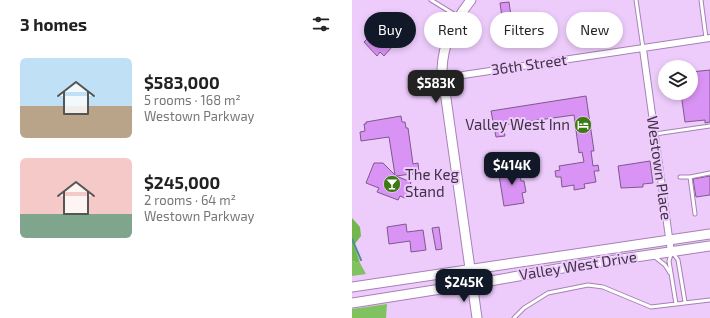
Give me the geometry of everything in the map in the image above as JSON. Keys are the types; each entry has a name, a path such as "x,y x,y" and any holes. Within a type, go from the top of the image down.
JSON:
{"main road":[{"path":"463,12 471,0"},
{"path":"444,48 443,78 477,318"},
{"name":"Valley West Drive","path":"352,287 710,234"},
{"name":"Valley West Drive","path":"352,303 568,267 710,246"}],"street":[{"name":"36th Street","path":"443,78 708,38"},
{"name":"Westown Place","path":"643,49 671,252"}],"lane":[{"path":"431,0 450,12"},
{"path":"636,0 643,49"},
{"path":"701,0 708,38"},
{"path":"655,134 710,126"},
{"path":"680,177 690,177 710,173"},
{"path":"690,177 695,214"},
{"path":"671,252 669,261 676,304"},
{"path":"671,252 678,260 685,302"},
{"path":"652,254 665,265 671,276"},
{"path":"514,318 524,308 548,293 588,285 603,287 651,307 710,300"}],"green space":[{"path":"352,218 360,227 361,236 354,245 360,263 352,261"},
{"path":"352,261 360,263 366,274 352,276"},
{"path":"387,304 386,318 352,318 352,309"}],"building":[{"path":"509,2 510,12 501,12 500,3"},
{"path":"370,48 391,48 384,56 380,52 377,56"},
{"path":"710,70 710,122 705,123 705,120 685,122 682,100 698,100 698,71"},
{"name":"Valley West Inn","path":"586,96 594,151 591,151 593,166 598,165 599,171 594,171 596,182 584,184 585,188 574,190 574,185 562,187 561,177 556,177 555,171 560,170 559,166 584,162 582,152 579,153 574,115 503,125 505,136 496,137 491,111"},
{"path":"401,116 402,122 405,122 406,128 408,128 413,164 418,163 419,173 396,176 411,182 405,198 400,196 398,200 377,192 379,188 366,183 374,163 383,163 395,175 389,137 361,141 360,132 365,131 364,124 366,124 366,122"},
{"path":"650,161 653,183 643,184 643,187 621,188 618,166"},
{"path":"510,165 518,166 521,181 524,181 526,192 522,193 524,203 504,206 498,169 510,167"},
{"path":"710,176 710,195 696,197 693,179"},
{"path":"406,224 407,232 423,230 426,250 411,252 410,241 389,244 387,227"},
{"path":"439,227 442,249 436,250 432,228"}],"waterway":[{"path":"352,239 361,260"}],"place":[{"name":"Valley West Inn","path":"583,125"},
{"name":"The Keg Stand","path":"392,184"}]}
